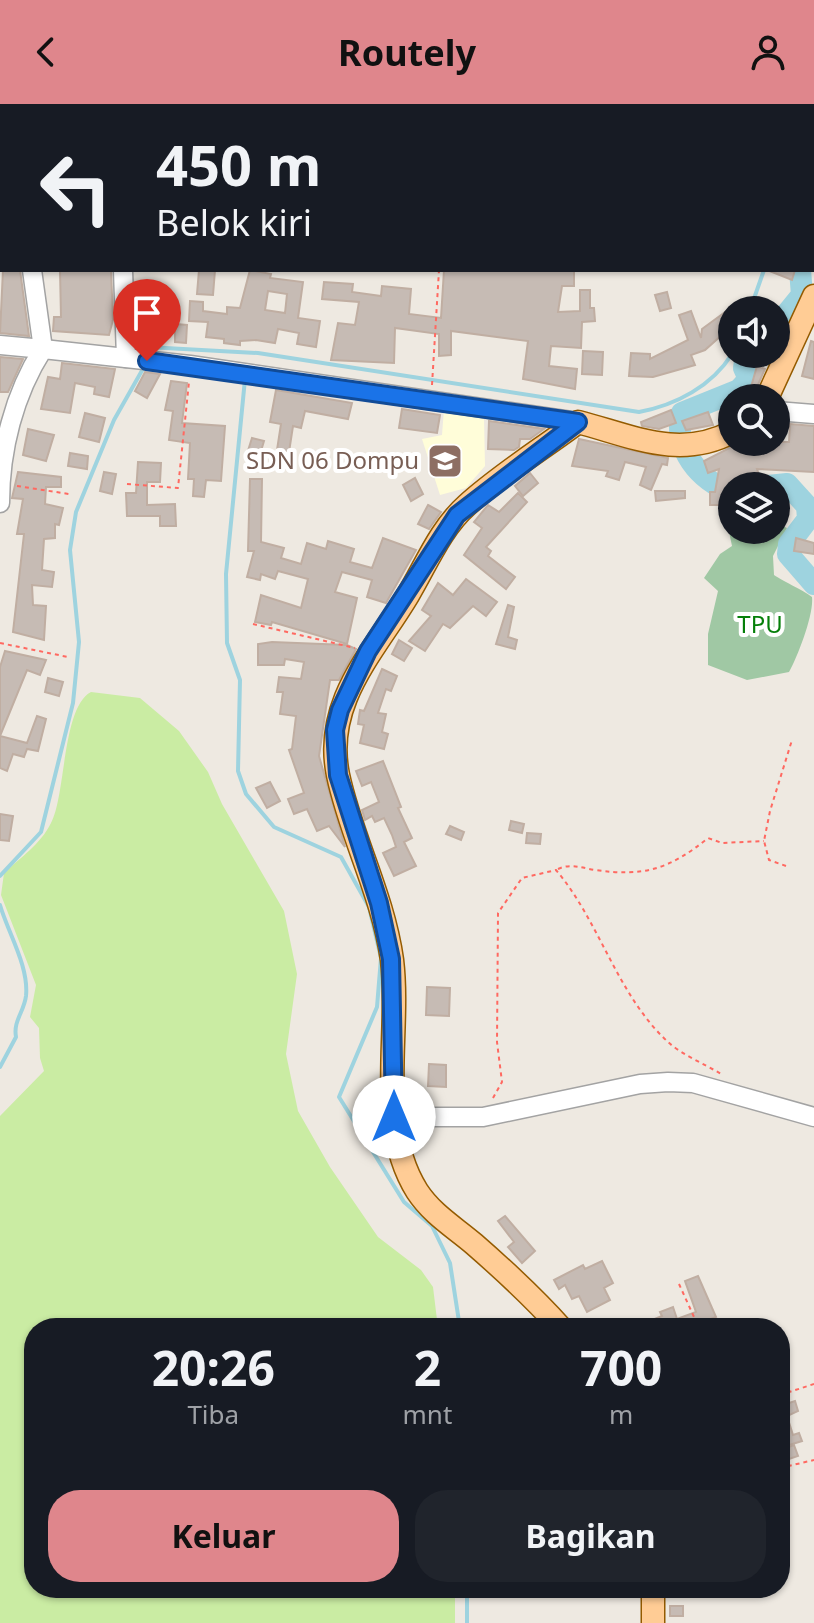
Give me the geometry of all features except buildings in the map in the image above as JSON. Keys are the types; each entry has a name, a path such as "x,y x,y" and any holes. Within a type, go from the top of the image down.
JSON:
{"main road":[{"path":"773,384 814,296"},
{"path":"552,1318 526,1289 429,1207 407,1172 394,1117 391,959 379,903 338,775 335,754 340,710 368,651 457,515 578,422 683,447 718,436"},
{"path":"653,1598 653,1623"}],"street":[{"path":"0,503 0,484 19,393 43,349 32,272"},
{"path":"123,272 126,358"},
{"path":"0,345 190,365 578,422"},
{"path":"790,412 814,414"},
{"path":"394,1117 483,1117 640,1084 668,1082 693,1083 814,1117"}],"path":[{"path":"431,398 439,272"},
{"path":"127,484 178,488 190,365"},
{"path":"0,484 69,494"},
{"path":"253,624 368,651"},
{"path":"0,643 68,657"},
{"path":"786,866 769,860 764,841 792,740"},
{"path":"483,1117 502,1082 497,1042 498,913 522,878 568,864 629,875 661,868 687,855 708,838 722,843 764,841"},
{"path":"556,870 576,893 629,991 668,1042 730,1080"},
{"path":"679,1284 694,1318"},
{"path":"790,1392 814,1384"},
{"path":"790,1466 814,1460"}],"shaded area":[{"path":"444,409 484,417 485,466 466,488 440,495 422,439 442,435"}],"green space":[{"name":"TPU","path":"779,544 773,556 774,575 812,597 811,614 789,672 747,680 708,665 708,634 718,591 704,578 720,554 732,546"},
{"path":"91,692 140,698 179,731 208,772 222,804 284,911 297,974 286,1054 298,1111 330,1167 378,1237 421,1270 433,1287 437,1318 24,1318 24,1598 455,1598 455,1623 0,1623 0,1116 44,1071 40,1058 39,1028 30,1017 36,985 1,895 4,873 36,844 51,823 60,793 70,733 82,701"}],"waterway":[{"path":"755,296 763,272"},
{"path":"790,310 802,295 800,272"},
{"path":"147,355 147,347 258,353 639,412 679,399 704,385 721,368"},
{"path":"0,876 41,832 73,703 79,642 70,550 76,512 114,420 144,367"},
{"path":"718,486 699,472 685,450 680,426 682,413 739,390 749,379 744,368"},
{"path":"245,379 226,574 227,643 240,680 238,771 246,794 274,827 341,857 369,907 381,958 377,1007 339,1097 404,1202 432,1226 450,1263 458,1318"},
{"path":"790,487 807,506 808,519 790,543"},
{"path":"789,544 788,554 814,584"},
{"path":"0,905 21,961 26,985 16,1037 0,1067"},
{"path":"467,1598 467,1623"}],"place":[{"name":"SDN 06 Dompu","path":"445,461"}],"route":[{"path":"147,361 431,398 578,422 457,515 407,596 368,651 340,710 335,730 338,775 379,903 391,959 394,988 394,1117"}]}
